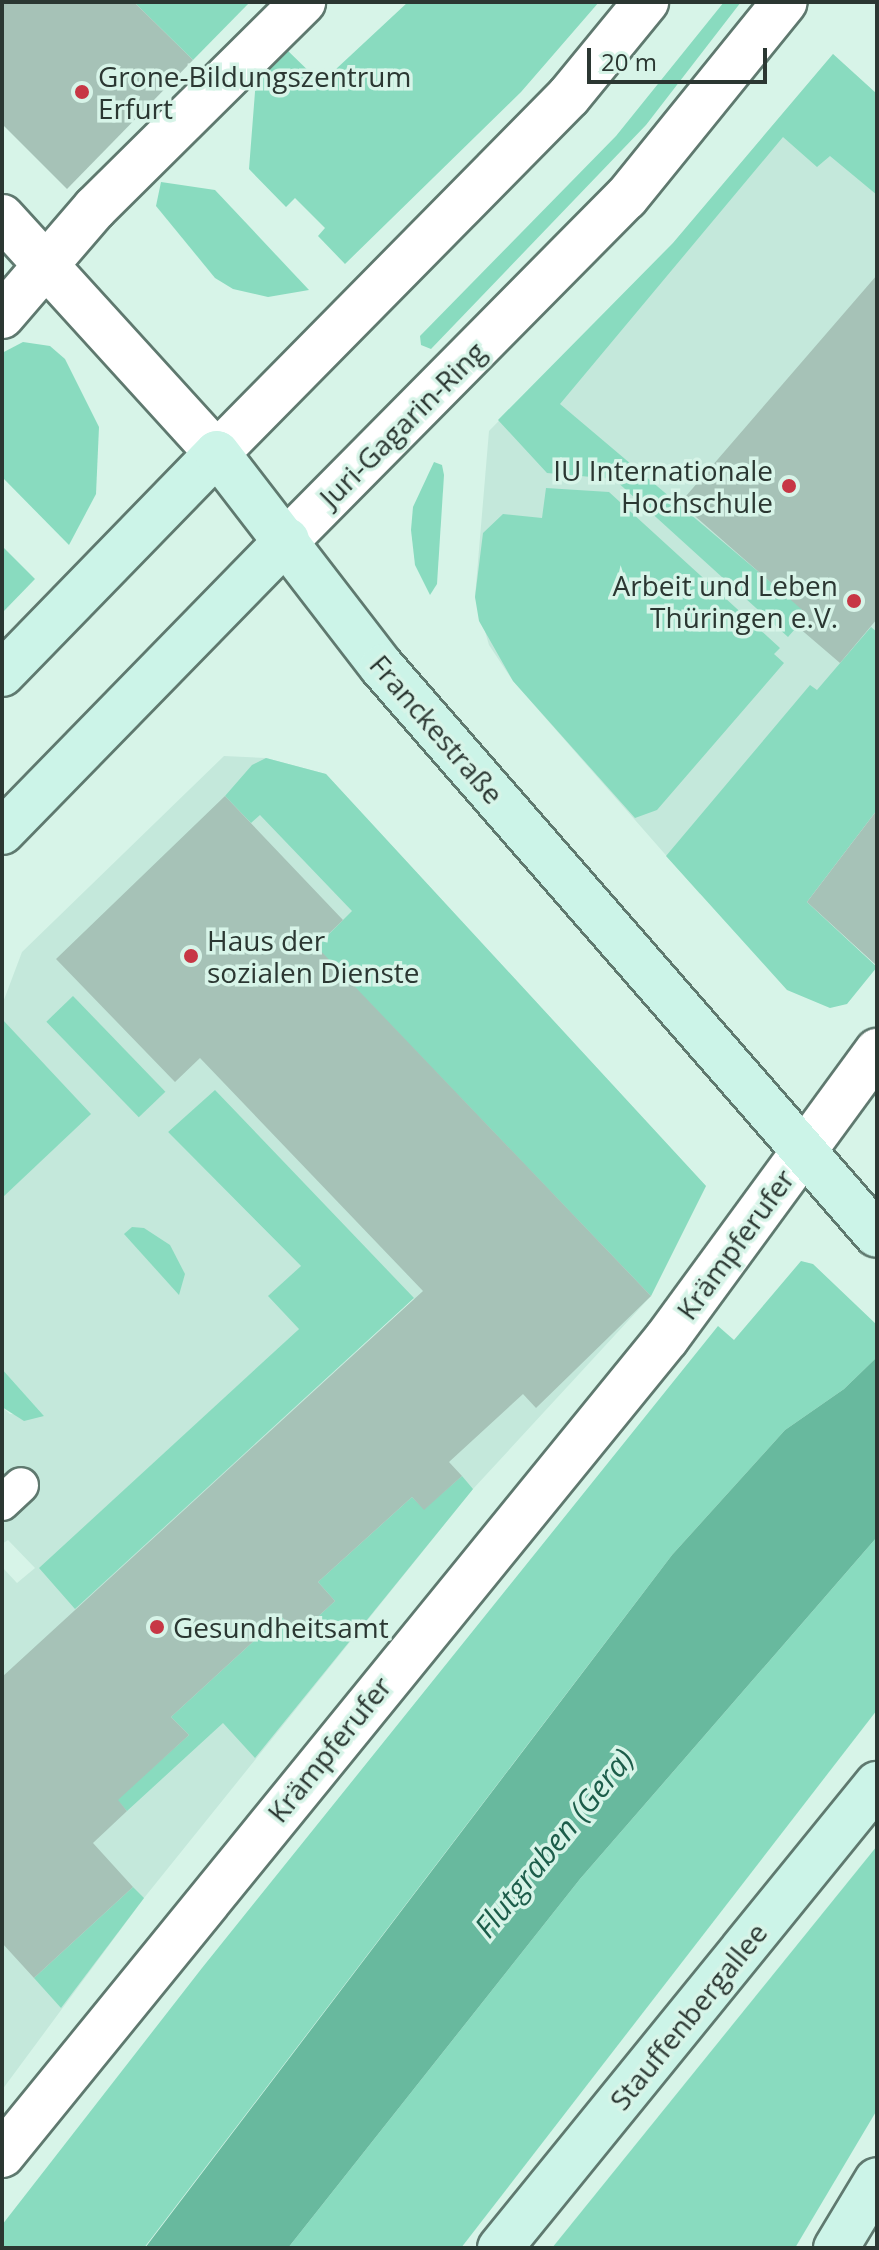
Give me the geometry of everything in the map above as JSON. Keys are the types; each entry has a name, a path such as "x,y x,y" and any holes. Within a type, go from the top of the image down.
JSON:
{"street":[{"path":"2,316 127,175 303,2"},
{"path":"2,674 569,96 646,2"},
{"name":"Juri-Gagarin-Ring","path":"2,832 626,198 785,2"},
{"name":"Franckestraße","path":"2,217 217,453 382,667 864,1222"},
{"name":"Krämpferufer","path":"7,2136 667,1338 877,1051"},
{"name":"Stauffenbergallee","path":"500,2248 877,1784"},
{"path":"836,2248 877,2180"}],"shaded area":[{"path":"134,2 250,2 193,60"},
{"path":"408,2 599,2 521,92 345,264 318,236 325,228 295,198 286,207 249,169 256,79 285,48 321,83"},
{"path":"724,2 741,2 646,125 431,349 421,345 420,336 616,136"},
{"path":"833,54 877,94 877,734 777,817 700,894 513,681 489,645 475,597 489,431 673,243"},
{"path":"833,54 877,94 877,195 830,156 817,167 783,137 560,404 774,585 829,590 788,637 614,479 547,473 498,420 673,243"},
{"path":"161,182 215,190 309,290 268,297 233,289 215,278 156,206"},
{"path":"23,342 50,346 65,359 99,427 96,494 69,545 2,477 2,353"},
{"path":"434,462 442,465 444,475 437,584 430,595 415,565 411,530 413,507"},
{"path":"546,488 609,492 780,648 774,654 784,663 657,810 635,818 513,681 479,621 475,597 483,533 503,514 542,518"},
{"path":"2,546 35,579 2,613"},
{"path":"871,627 877,632 877,810 807,902 877,967 847,1004 830,1008 787,990 666,856 810,685 817,690"},
{"path":"224,756 266,758 326,774 706,1186 651,1296 473,1489 144,1898 2,2090 2,1567 17,1583 35,1568 8,1540 2,1544 2,1407 10,1414 44,1416 2,1369 2,1005 22,952","holes":["215,1091 414,1299 75,1608 40,1568 299,1329 301,1266 168,1132"]},
{"path":"266,758 326,774 706,1186 651,1296 316,947 352,911 260,815 251,823 225,796 252,765"},
{"path":"73,996 165,1092 139,1117 46,1022"},
{"path":"2,1019 91,1114 2,1198"},
{"path":"215,1090 414,1298 75,1609 39,1568 299,1329 268,1296 301,1266 168,1132"},
{"path":"132,1227 144,1228 170,1245 185,1274 179,1295 124,1234"},
{"path":"801,1261 813,1264 877,1325 877,1357 844,1389 785,1430 672,1555 144,2248 2,2248 2,2225 202,1968 718,1326 734,1340"},
{"path":"2,1369 44,1416 24,1421 2,1407"},
{"path":"462,1476 473,1489 255,1758 223,1723 127,1811 101,1782 151,1769 189,1735 171,1717 281,1616 298,1635 335,1601 318,1582 412,1497 424,1509"},
{"path":"877,1537 877,1710 461,2248 288,2248 580,1879"},
{"path":"877,1846 877,2110 795,2248 552,2248"},
{"path":"133,1887 144,1898 61,2008 34,1978"}],"water":[{"name":"Flutgraben (Gera)","path":"877,1357 877,1537 580,1879 288,2248 145,2248 672,1555 785,1430 844,1389"}],"building":[{"name":"Grone-Bildungszentrum Erfurt","path":"2,2 134,2 193,60 67,189 2,124"},
{"path":"877,275 877,619 840,663 798,627 808,615 680,503"},
{"name":"Haus der sozialen Dienste","path":"225,796 343,920 316,946 651,1296 536,1408 523,1394 449,1462 462,1476 424,1510 412,1497 318,1582 335,1601 298,1635 281,1616 171,1717 189,1735 118,1800 127,1811 93,1843 133,1887 34,1978 2,1943 2,1677 423,1291 200,1058 175,1082 56,959"},
{"path":"877,810 877,966 807,902"}],"place":[{"name":"Grone-Bildungszentrum Erfurt","path":"82,92"},
{"name":"IU Internationale Hochschule","path":"789,486"},
{"name":"Arbeit und Leben Thüringen e.V.","path":"854,601"},
{"name":"Haus der sozialen Dienste","path":"191,956"},
{"name":"Gesundheitsamt","path":"157,1627"}]}
